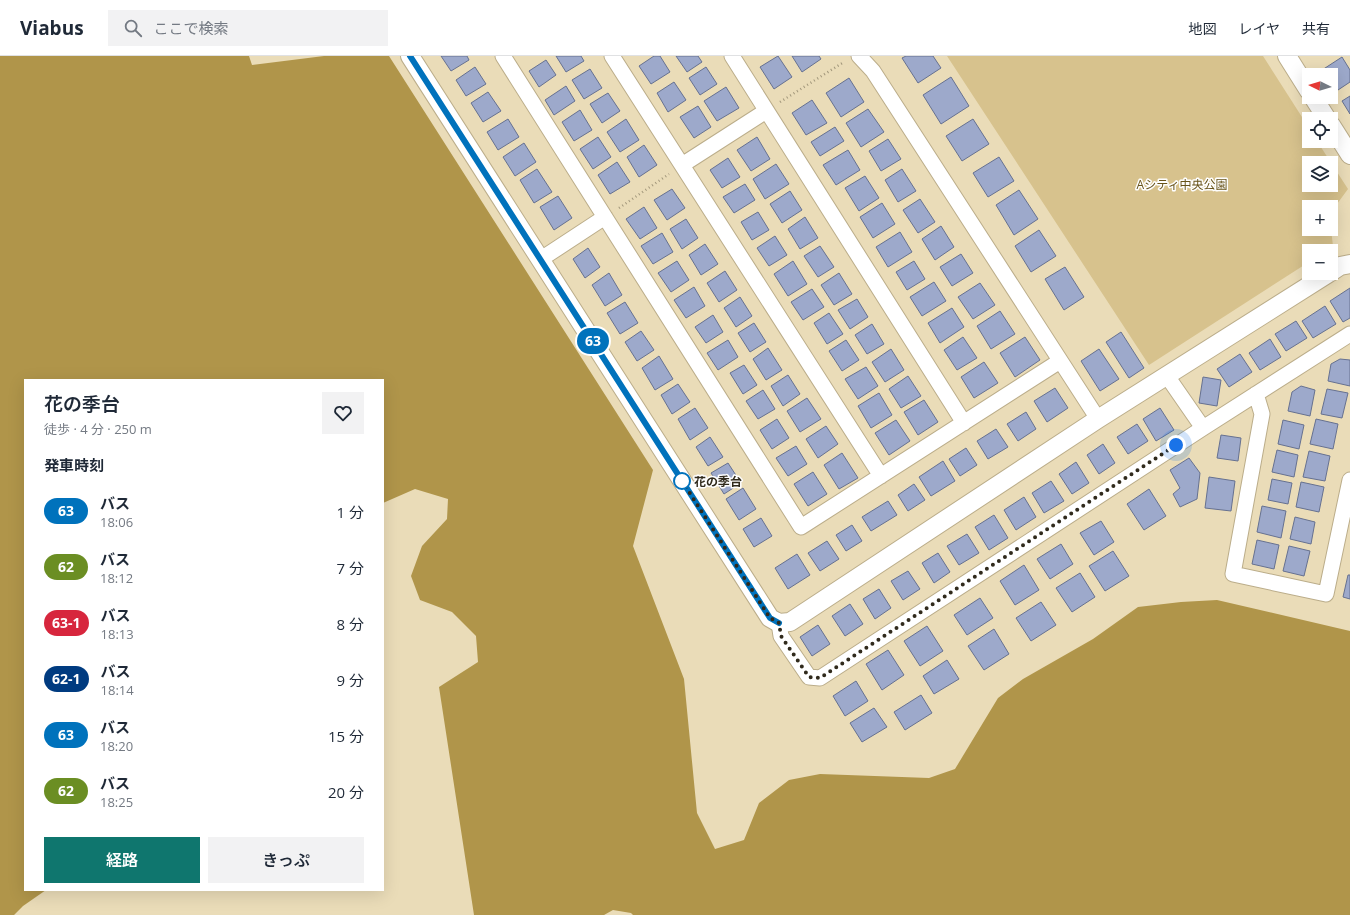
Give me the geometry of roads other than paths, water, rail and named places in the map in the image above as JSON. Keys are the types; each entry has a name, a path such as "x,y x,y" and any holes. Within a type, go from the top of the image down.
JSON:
{"street":[{"path":"410,56 541,258 770,618 779,623 790,622 1098,419 1317,280"},
{"path":"503,56 801,527 1060,361"},
{"path":"612,56 881,476"},
{"path":"732,56 964,423"},
{"path":"1287,56 1302,80"},
{"path":"852,58 873,71 1098,419"},
{"path":"682,165 766,111"},
{"path":"1338,136 1350,155"},
{"path":"541,258 605,217"},
{"path":"1338,267 1350,264"},
{"path":"779,623 781,636 809,677 820,678 1350,334"},
{"path":"1167,376 1203,428"},
{"path":"1256,394 1262,414 1233,574 1326,594 1350,480"}],"place":[{"name":"花の季台","path":"682,481"}],"park label":[{"name":"Aシティ中央公園","path":"1182,184"}]}
